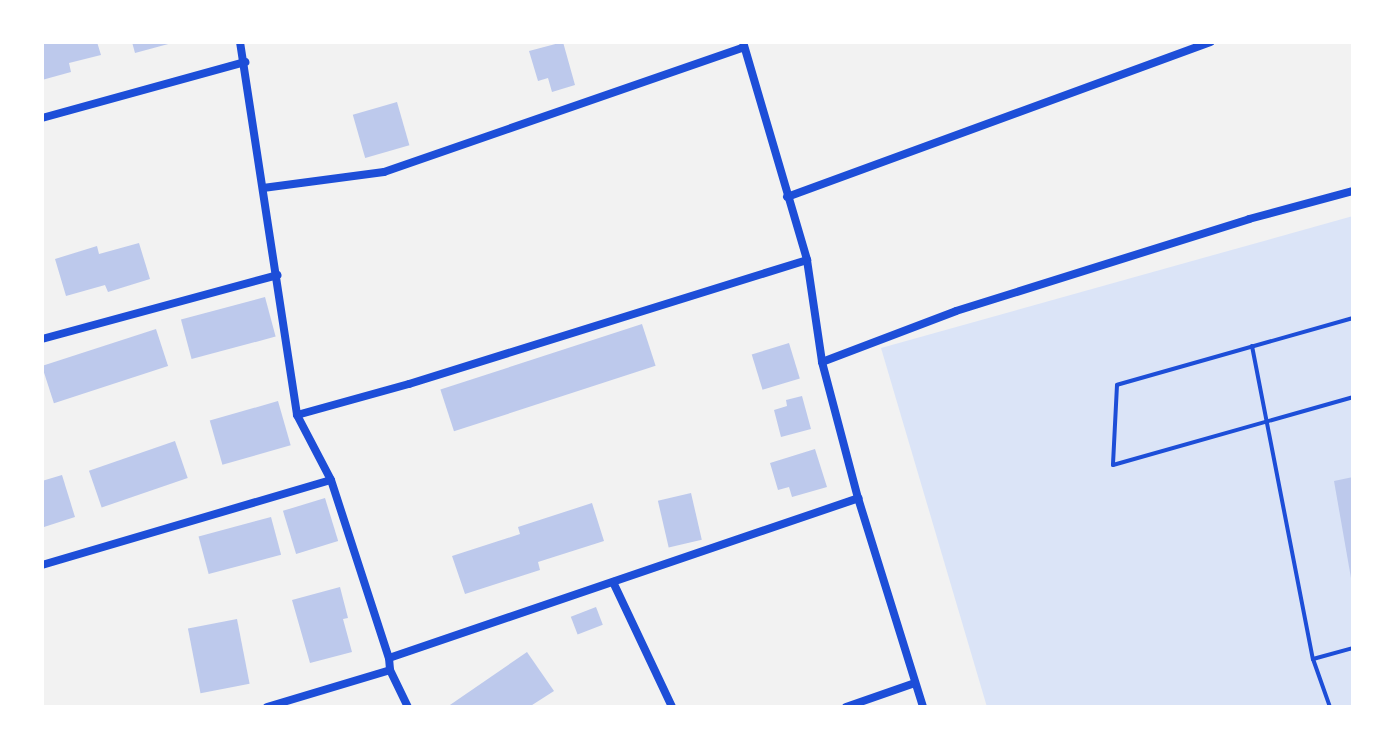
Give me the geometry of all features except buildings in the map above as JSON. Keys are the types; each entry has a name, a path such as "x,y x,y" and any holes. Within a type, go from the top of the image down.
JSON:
{"street":[{"path":"240,42 297,415 331,480 389,658 390,670 408,707"},
{"path":"787,197 1211,42"},
{"path":"263,188 384,172 744,45 807,260 822,362 858,498 923,707"},
{"path":"42,118 245,62"},
{"path":"822,362 970,306 1249,219 1353,191"},
{"path":"297,415 807,260"},
{"path":"42,339 277,275"},
{"path":"42,565 331,480"},
{"path":"389,658 858,498"},
{"path":"613,582 672,707"},
{"path":"267,707 390,670"},
{"path":"846,707 915,683"}],"path":[{"path":"1353,318 1117,385 1113,465 1353,397"},
{"path":"1252,346 1313,659 1330,707"},
{"path":"1313,659 1353,648"}],"shaded area":[{"path":"1353,216 1353,707 987,707 881,348"}]}
